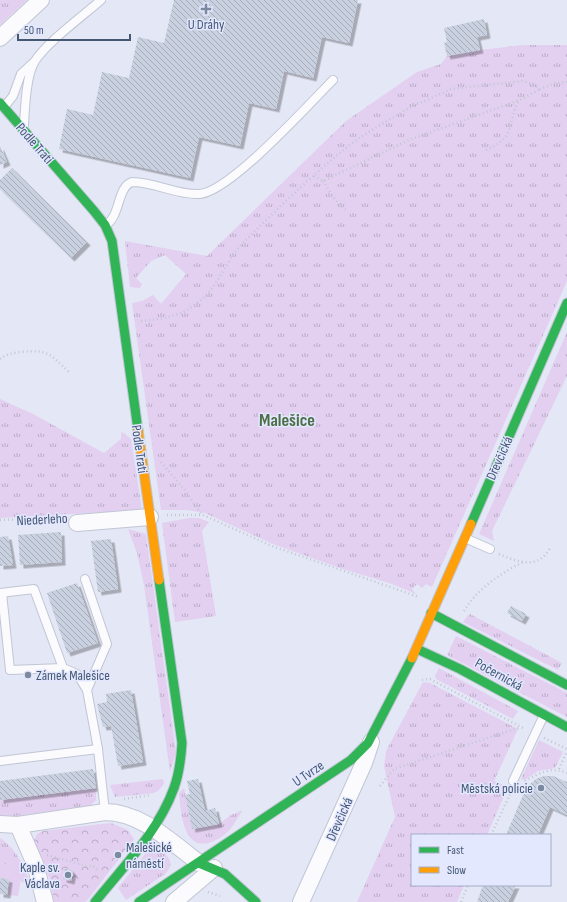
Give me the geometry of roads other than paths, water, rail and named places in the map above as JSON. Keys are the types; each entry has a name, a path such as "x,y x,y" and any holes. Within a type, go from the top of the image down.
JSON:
{"street":[{"path":"0,38 41,0"},
{"name":"Podle Trati","path":"2,105 105,225 112,241 182,749 173,792 152,828"},
{"name":"Dřevčická","path":"431,613 567,303"},
{"name":"Niederleho","path":"77,523 150,517"},
{"name":"U Tvrze","path":"139,902 206,865 351,760 368,743 373,735 417,649 431,613"},
{"name":"Počernická","path":"431,613 567,685"},
{"name":"Počernická","path":"417,649 460,669 567,727"},
{"name":"Dřevčická","path":"301,902 364,763 373,735"},
{"path":"0,824 18,825 105,812 123,813 152,828 206,865 225,874 256,902"},
{"path":"18,825 40,880 45,902"},
{"path":"95,902 152,828"},
{"path":"174,902 206,865"}],"lane":[{"path":"2,105 13,96 21,74 59,36 101,0"},
{"path":"24,129 26,99 35,61"},
{"path":"105,225 112,221 125,186 132,182 199,194 224,184 246,167 333,80"},
{"path":"464,538 490,549"},
{"path":"85,579 107,644 87,690"},
{"path":"63,668 34,590 1,593 10,670 63,668 77,674 87,690 98,748 105,812"},
{"path":"516,784 535,733 544,714"},
{"path":"0,761 98,748"}],"place":[{"name":"U Dráhy","path":"206,9"},
{"name":"Zámek Malešice","path":"28,675"},
{"name":"Městská policie","path":"541,788"},
{"name":"Malešické náměstí","path":"118,855"},
{"name":"Kaple sv. Václava","path":"68,875"}],"district":[{"name":"Malešice","path":"287,420"}]}
